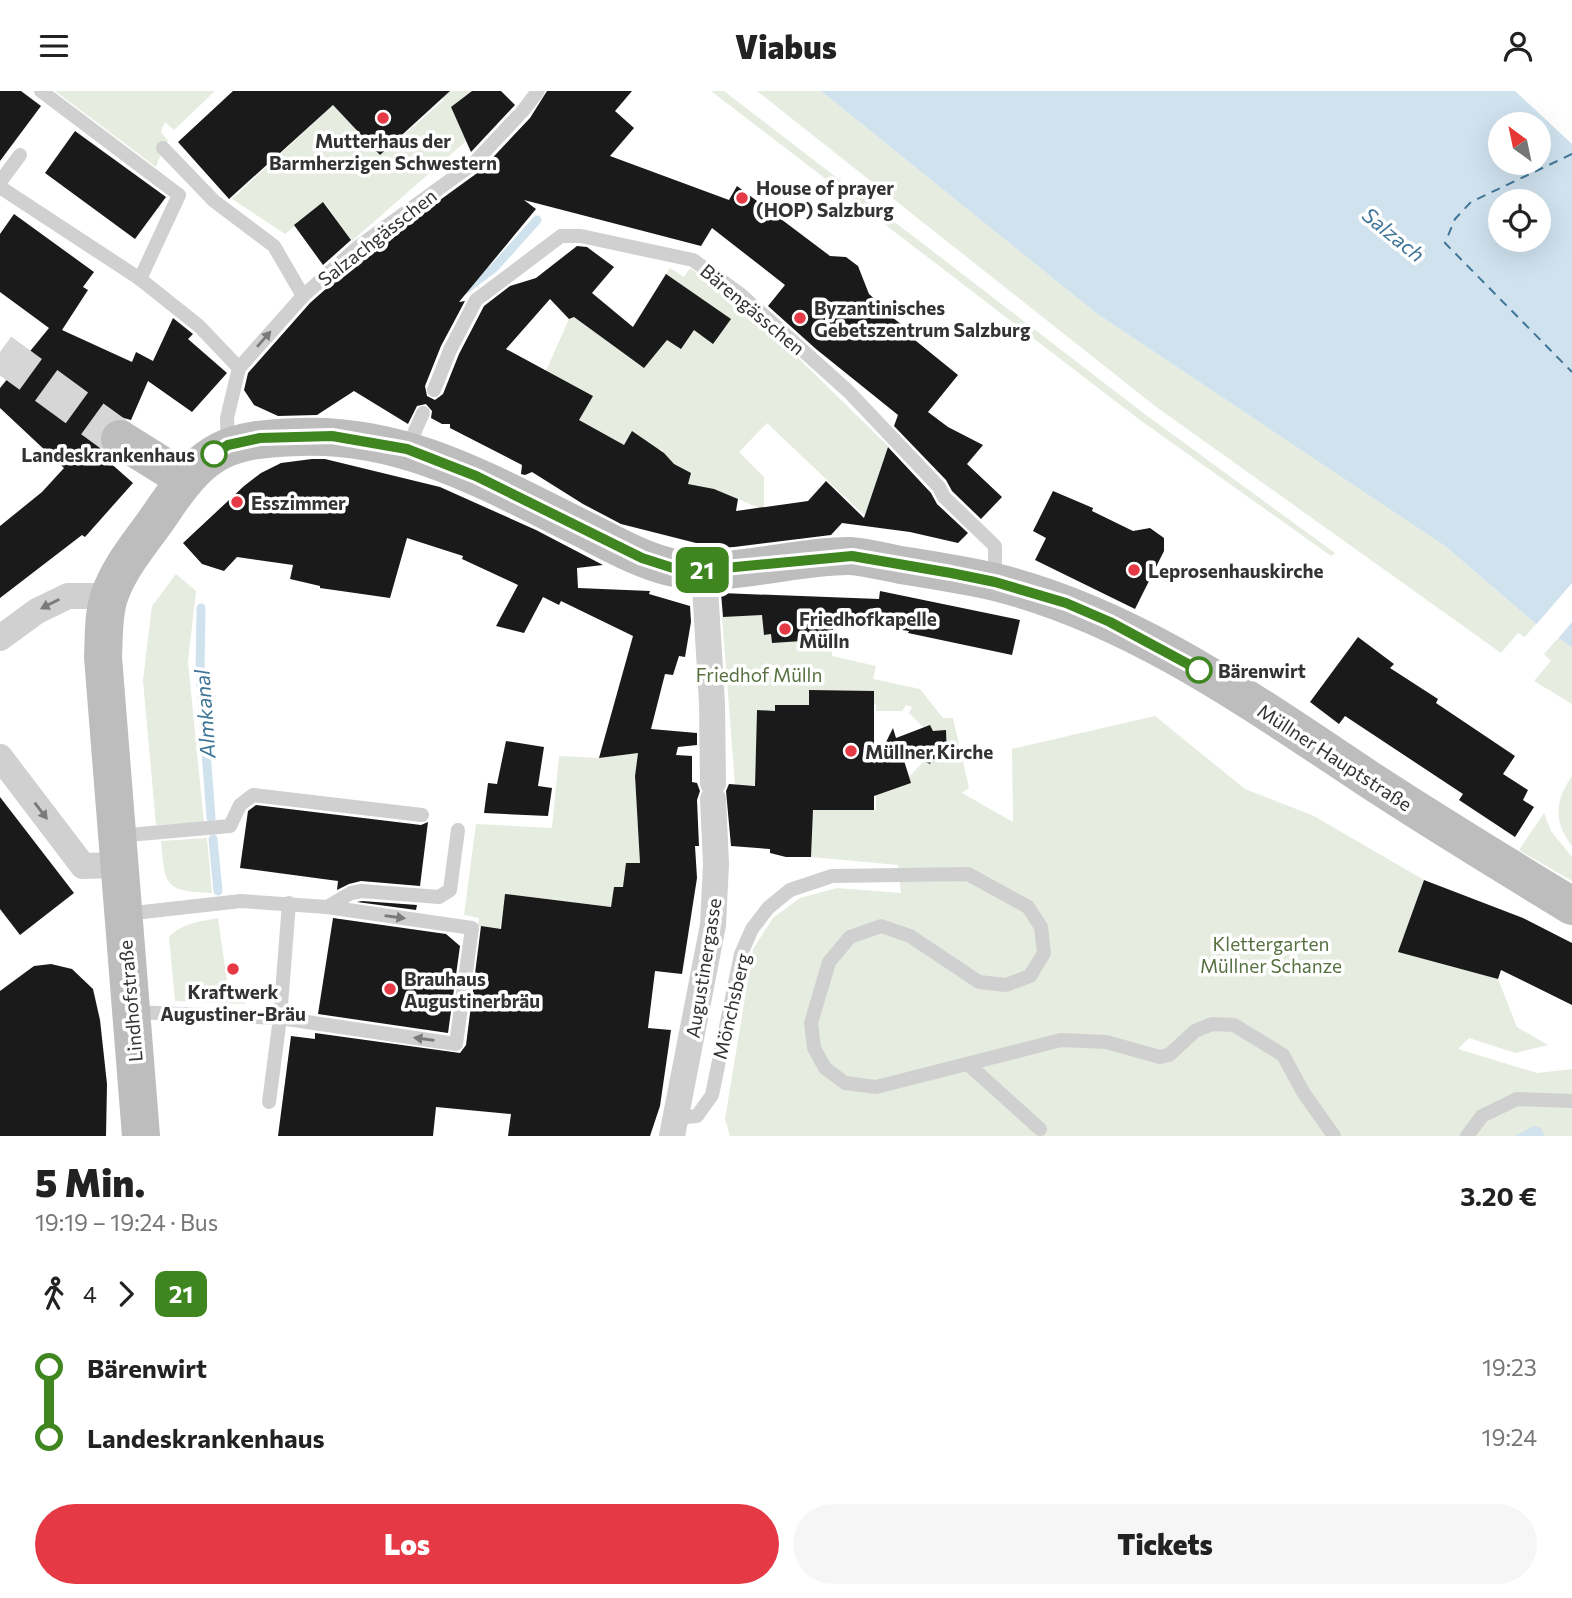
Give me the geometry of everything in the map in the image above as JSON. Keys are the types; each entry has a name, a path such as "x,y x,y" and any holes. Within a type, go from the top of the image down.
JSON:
{"street":[{"name":"Müllner Hauptstraße","path":"109,596 128,560 184,479 228,445 260,438 332,436 407,449 476,476 642,558 673,568 704,570 852,556 995,582 1066,603 1110,622 1199,670 1300,733 1447,831 1572,906"},
{"path":"120,439 184,479"},
{"name":"Augustinergasse","path":"675,1127 713,925 716,864 712,703 704,570"},
{"path":"0,638 37,611 68,596 109,596"},
{"name":"Lindhofstraße","path":"109,596 104,623 103,657 141,1136"},
{"path":"0,757 83,866 118,851"}],"lane":[{"path":"41,91 179,195 140,279"},
{"name":"Salzachgässchen","path":"228,445 227,418 240,367 303,296 358,247 474,163 538,91"},
{"path":"163,148 214,201 274,246 303,296"},
{"path":"20,155 0,185 140,279 200,325 240,367"},
{"name":"Bärengässchen","path":"434,390 450,350 476,300 561,236 581,236 693,260 740,294 849,392 939,487 944,497 995,546 995,582"},
{"path":"407,449 422,413"},
{"path":"118,851 230,826 240,805 253,795 422,815"},
{"path":"327,907 351,893 362,891 439,897 450,890 458,830"},
{"name":"Mönchsberg","path":"675,1127 697,1116 712,1095 741,954 752,929 768,908 790,890 832,876 968,874 1028,907 1041,927 1044,953 1030,976 1006,985 979,982 911,936 881,926 850,937 829,963 811,1023 814,1048 825,1068 845,1083 876,1087 1061,1040 1106,1042 1160,1056 1169,1055 1195,1031 1212,1024 1234,1025 1283,1055 1303,1092 1334,1136"},
{"path":"123,914 242,901 327,907 472,928 456,1044 281,1019 131,1012"},
{"path":"270,1102 281,1019 289,904"},
{"path":"969,1065 1040,1129"},
{"path":"1466,1136 1482,1116 1517,1099 1572,1101"}],"green space":[{"path":"55,91 215,91 174,130 165,122 161,132 168,141 156,167"},
{"path":"437,91 472,91 451,107 466,141 352,241 324,202 285,234 232,199 333,105 380,155 444,100"},
{"path":"711,91 724,91 1146,415 1335,553 1331,556 1140,420"},
{"path":"757,91 821,91 1096,313 1445,546 1536,624 1525,637 1518,633 1501,653 1155,406"},
{"path":"670,268 684,277 690,268 743,304 888,446 865,516 767,423 739,452 764,477 764,510 738,499 695,491 696,486 688,484 661,449 658,451 632,432 620,451 618,442 569,418 581,416 593,396 546,371 569,319 574,317 618,349"},
{"path":"176,574 196,591 188,662 204,823 156,825 143,680 152,606"},
{"path":"771,614 763,625 764,635 771,634 772,643 807,639 832,640 832,656 876,666 873,679 920,689 943,718 953,718 969,788 962,793 1013,822 1012,749 1155,716 1245,789 1314,816 1424,880 1398,952 1498,979 1517,1027 1548,1045 1515,1053 1469,1038 1458,1049 1537,1073 1572,1069 1572,1136 730,1136 725,1119 753,949 773,918 800,898 837,888 901,893 898,865 811,857 813,799 839,810 876,810 876,779 906,785 911,783 909,777 924,761 930,764 932,759 946,760 946,731 933,731 930,726 924,728 909,713 912,707 906,705 902,711 876,711 874,704 807,705 807,710 775,705 775,711 757,711 755,785 735,785 722,617"},
{"path":"1558,638 1572,647 1572,704 1534,681 1551,661 1544,654"},
{"path":"638,753 635,776 640,863 623,887 614,887 611,907 506,894 500,929 478,926 479,918 464,915 476,824 552,828 559,756 599,758"},
{"path":"1572,776 1572,846 1562,828 1558,811 1562,794"},
{"path":"1544,813 1551,831 1572,857 1572,881 1519,850"},
{"path":"207,838 212,893 176,888 170,883 164,868 161,841"},
{"path":"218,918 229,996 245,995 245,1004 175,1001 169,937 185,926"}],"water":[{"name":"Salzach","path":"821,91 1515,91 1538,112 1488,112 1488,175 1551,175 1551,124 1572,144 1572,647 1536,624 1445,546 1096,313"},
{"path":"1534,1126 1541,1128 1545,1136 1515,1136"}],"pier":[{"path":"1572,583 1572,622 1556,641 1534,627"}],"building":[{"path":"0,91 21,91 41,106 0,161"},
{"path":"233,91 450,91 380,155 333,105 229,199 178,142"},
{"path":"472,91 501,91 515,105 471,152 451,107"},
{"path":"547,91 632,91 615,111 634,128 610,156 729,200 737,186 830,256 846,257 858,266 869,294 879,303 877,305 907,329 905,332 958,375 928,412 948,427 983,445 967,464 1002,497 981,519 894,426 898,415 816,349 768,306 785,285 712,228 701,246 524,200 536,209 459,302 465,301 441,346 425,386 427,396 435,400 443,394 459,354 484,306 510,286 536,278 577,246 587,247 614,267 592,293 633,327 666,274 731,319 713,344 694,330 681,349 667,340 644,368 574,317 569,319 550,299 506,349 593,396 579,420 624,445 632,431 664,453 674,464 691,473 688,484 714,489 738,499 736,511 808,501 826,481 864,518 888,447 931,493 937,504 968,533 958,543 910,532 842,523 831,535 720,548 621,524 532,472 521,474 522,465 450,428 450,424 442,424 431,418 432,411 426,404 417,406 408,424 354,391 317,415 278,416 254,405 244,390 248,373 310,303 364,255 480,171 530,118"},
{"path":"75,131 166,197 135,239 45,173"},
{"path":"323,202 351,240 323,265 294,225"},
{"path":"14,214 94,272 83,287 88,290 62,330 132,362 136,352 153,361 173,318 193,334 188,339 227,373 192,412 148,381 131,420 120,417 110,419 102,427 98,438 100,449 109,458 107,460 133,483 85,537 82,535 0,598 0,526 42,492 64,468 0,408 0,388 49,328 0,292 0,234"},
{"path":"325,459 440,487 536,530 603,565 577,568 578,588 650,591 649,594 690,606 691,622 685,657 679,656 673,675 665,674 651,729 697,733 697,745 678,747 676,755 692,756 692,782 697,783 700,791 697,800 699,846 695,846 697,878 682,974 655,971 648,1028 671,1030 660,1106 650,1136 508,1136 511,1114 436,1107 433,1136 278,1136 291,1036 315,1039 315,1033 460,1053 466,1045 481,926 501,929 505,894 611,907 614,887 623,887 626,863 640,863 635,776 638,753 599,758 633,636 561,601 559,605 543,597 524,633 496,626 518,585 462,559 463,556 407,538 390,598 320,588 290,579 293,565 237,557 224,571 202,564 183,543 261,473 281,463"},
{"path":"1053,491 1093,508 1092,511 1133,531 1150,528 1164,538 1164,551 1135,609 1035,560 1046,538 1033,531"},
{"path":"880,591 1020,620 1012,655 908,633 909,631 887,628 887,625 834,613 832,639 772,643 771,634 764,635 762,615 723,617 721,593 879,599"},
{"path":"1358,637 1394,664 1390,668 1438,699 1436,703 1515,756 1503,774 1528,790 1523,800 1534,807 1515,837 1459,800 1463,794 1345,716 1339,724 1310,702"},
{"name":"Müllner Kirche","path":"809,690 874,691 874,764 884,744 882,743 886,742 893,728 896,738 930,725 933,731 946,730 947,760 932,759 930,764 901,751 911,783 874,796 874,810 813,810 811,857 786,857 770,853 770,849 731,846 726,791 729,784 755,786 757,710 775,711 775,705 809,705"},
{"path":"506,741 544,747 538,786 552,788 548,816 484,813 488,783 497,784"},
{"path":"0,797 74,893 20,935 0,909"},
{"path":"256,805 421,825 428,822 420,886 361,881 337,890 338,881 240,868 248,811"},
{"path":"1424,880 1523,918 1572,943 1572,1005 1501,970 1498,979 1398,952"},
{"path":"357,902 417,905 416,910"},
{"name":"Brauhaus Augustinerbräu","path":"333,918 446,934 460,946 448,1033 318,1014"},
{"path":"51,964 72,969 93,989 100,1020 107,1084 106,1136 0,1136 0,991 34,966"}],"waterway":[{"name":"Almkanal","path":"466,289 494,268 537,220"},
{"name":"Almkanal","path":"201,608 200,671 211,818"},
{"name":"Almkanal","path":"213,839 218,891"}],"ferry route":[{"path":"1572,154 1471,202 1455,219 1445,243 1572,372"}],"tunnel":[{"path":"0,352 120,439"}],"bus line":[{"name":"21","path":"214,454 228,445 260,438 332,436 407,449 476,476 642,558 673,568 704,570 852,556 951,573 995,582 1066,603 1110,622 1199,670"}],"place":[{"name":"Mutterhaus der Barmherzigen Schwestern","path":"383,118"},
{"name":"House of prayer (HOP) Salzburg","path":"742,198"},
{"name":"Byzantinisches Gebetszentrum Salzburg","path":"800,318"},
{"name":"Landeskrankenhaus","path":"214,454"},
{"name":"Esszimmer","path":"237,502"},
{"name":"Leprosenhauskirche","path":"1134,570"},
{"name":"Friedhofkapelle Mülln","path":"785,629"},
{"name":"Bärenwirt","path":"1199,670"},
{"name":"Müllner Kirche","path":"851,751"},
{"name":"Kraftwerk Augustiner-Bräu","path":"233,969"},
{"name":"Brauhaus Augustinerbräu","path":"390,989"}],"park label":[{"name":"Friedhof Mülln","path":"759,674"},
{"name":"Klettergarten Müllner Schanze","path":"1271,954"}]}
